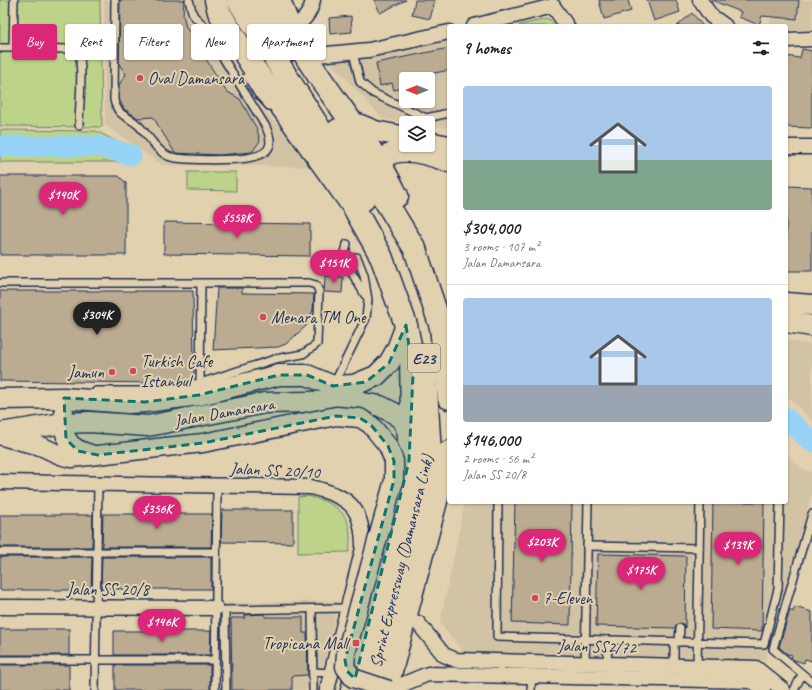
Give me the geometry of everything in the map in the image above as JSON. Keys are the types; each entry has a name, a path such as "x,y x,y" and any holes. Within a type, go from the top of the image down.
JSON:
{"highway":[{"path":"216,0 219,12 251,64 357,212 381,256 406,325 411,350 412,427 409,461 394,528 352,690"},
{"path":"278,0 288,24"},
{"name":"Sprint Expressway (Damansara Link)","path":"245,2 275,32 303,80 375,184 415,249 441,327 447,380"},
{"name":"Sprint Expressway (Damansara Link)","path":"245,2 349,175 401,269 423,337 430,454 368,690"},
{"path":"310,60 383,168 397,196 415,249"},
{"name":"Sprint Expressway (Damansara Link)","path":"394,689 420,561 447,460"},
{"path":"394,689 418,623 424,576 420,561"}],"main road":[{"path":"353,122 375,132 399,136"},
{"path":"435,143 447,146"},
{"path":"383,168 386,156 394,152 413,153 447,162"},
{"path":"788,303 812,305"},
{"path":"788,322 812,326"},
{"name":"Jalan Damansara","path":"0,399 70,394 128,403 145,402 199,395 277,367 307,374 333,386 354,385 376,376 389,363 397,349 406,325"},
{"path":"265,402 282,396 317,392 333,386"},
{"name":"Jalan Damansara","path":"0,434 64,423 89,422 148,426 265,402 351,401 380,406 394,413 403,421 408,433 409,461"}],"street":[{"path":"298,24 304,20 311,8 313,0"},
{"path":"700,0 711,16 722,24"},
{"path":"481,24 554,3 566,24"},
{"path":"326,54 353,52 447,32"},
{"path":"788,40 812,39"},
{"path":"788,147 812,147"},
{"path":"70,394 64,423 66,439 69,445 78,451 98,455"},
{"path":"0,434 16,441 41,446 63,457 98,455 203,444 336,416 360,418 371,425 388,446 394,461 394,480 346,653 345,667 353,678 394,689"},
{"name":"Jalan SS 20/10","path":"0,482 310,487 343,497 356,511 363,527 363,548 327,690"},
{"name":"Jalan SS 20/8","path":"0,607 216,608"},
{"name":"Jalan SS2/72","path":"418,623 444,655 456,660 532,676"},
{"path":"339,642 363,650"},
{"name":"Jalan SS2/72","path":"607,671 674,667 697,674 756,668 784,690"},
{"name":"Jalan SS2/72","path":"394,689 428,674 532,676 585,671 607,671 697,674 752,681 763,690"}],"lane":[{"path":"14,0 14,24"},
{"path":"115,0 114,100 116,108 122,115 137,124 163,153 175,158 247,158 267,150 270,144 270,137 266,127 211,32 193,15 189,0"},
{"path":"209,0 215,21"},
{"path":"0,48 12,48"},
{"path":"57,49 70,49 78,51 80,54 79,125"},
{"path":"353,52 360,82 373,93 426,118 447,113"},
{"path":"242,68 258,94 300,134"},
{"path":"241,86 250,81"},
{"path":"339,267 347,244"},
{"path":"333,386 366,318 368,300 364,275 357,257"},
{"path":"350,270 368,300"},
{"path":"0,283 201,284 309,282 316,285 319,291 317,344 303,354 277,367 200,383 143,391 91,391"},
{"path":"200,383 201,284"},
{"path":"0,391 70,394"},
{"path":"95,690 98,484"},
{"path":"215,690 217,485"},
{"path":"498,504 496,637 764,644 778,588 780,504"},
{"path":"585,671 588,504"},
{"path":"697,674 700,504"},
{"path":"812,514 773,649 812,682"},
{"path":"587,546 699,548"},
{"path":"0,552 216,552"},
{"path":"226,690 225,610 347,608"},
{"path":"312,609 313,690"},
{"path":"674,667 680,628"},
{"path":"607,671 608,640"},
{"path":"0,660 215,660"},
{"path":"313,672 331,673"},
{"path":"794,690 802,674"}],"highlighted area":[{"path":"406,325 413,375 409,461 355,679 347,671 345,660 394,480 394,461 388,446 371,425 360,418 336,416 203,443 98,455 78,451 66,439 64,398 145,402 199,395 279,375 307,375 333,386 366,382 389,363"}],"shaded area":[{"path":"104,0 203,0 211,24 191,24 191,60 232,60 260,107 318,167 162,165 105,125 104,60 116,60 116,24 104,24"},
{"path":"772,0 812,0 812,31 788,30 788,24 770,24"},
{"path":"447,39 447,128 435,126 435,116 399,116 399,121 383,119 331,63"},
{"path":"788,340 812,345 812,421 788,397"},
{"path":"788,455 801,468 812,472 812,493 765,660 463,652 440,623 465,504 788,504"},
{"path":"339,601 318,690 222,690 223,603"}],"green space":[{"path":"0,0 100,0 100,24 65,24 65,60 101,60 102,127 0,126"},
{"path":"548,19 553,24 524,24"},
{"path":"0,130 96,131 122,144 122,162 0,162"},
{"path":"188,172 236,172 236,191 188,190"},
{"path":"308,496 337,508 343,514 347,521 349,530 349,552 298,553 298,497"}],"building":[{"name":"Oval Damansara","path":"120,0 184,0 183,15 186,27 191,35 191,60 207,60 226,91 240,99 257,129 260,141 252,152 219,155 175,153 153,117 138,118 124,109 119,99 119,85 126,74 119,64"},
{"path":"374,0 406,0 380,13"},
{"path":"415,0 435,0 430,19 412,15"},
{"path":"599,0 628,0 631,11 604,19"},
{"path":"647,0 676,0 680,12 654,21"},
{"path":"711,0 799,0 797,19 762,16 759,24 756,24 739,17 741,12"},
{"path":"692,13 701,24 679,24"},
{"path":"351,16 352,32 330,34 329,18"},
{"path":"447,48 447,70 435,73 399,72 399,89 394,90 392,83 380,86 376,63"},
{"path":"802,49 812,51 812,128 788,127 788,56 800,58"},
{"path":"0,176 119,176 126,183 126,255 0,255"},
{"path":"788,186 812,187 812,271 788,271"},
{"path":"164,222 310,224 310,256 164,254"},
{"path":"325,276 343,277 342,293 324,292"},
{"name":"Menara TM One","path":"217,288 242,288 242,293 314,294 313,310 306,326 286,344 278,347 213,350"},
{"path":"0,291 193,291 194,379 161,383 0,381"},
{"path":"515,504 572,504 570,625 512,623"},
{"path":"713,504 764,504 762,631 711,629"},
{"path":"222,510 293,510 293,543 221,542"},
{"path":"103,514 212,514 211,547 102,547"},
{"path":"0,515 93,515 92,547 0,547"},
{"path":"598,554 686,556 685,628 683,624 680,623 676,625 675,628 596,626"},
{"path":"0,557 92,557 91,590 0,590"},
{"path":"102,557 211,557 211,589 101,589"},
{"path":"795,607 812,612 812,661 805,659 804,663 794,660 791,658 792,655 787,654 779,647 790,610 793,612"},
{"path":"265,614 265,617 303,617 303,633 307,633 308,675 292,676 292,690 232,690 231,618 245,618 245,615"},
{"path":"0,629 69,629 69,655 0,655"},
{"path":"114,631 211,631 210,655 114,655"},
{"path":"0,665 69,665 69,690 0,690"},
{"path":"115,665 210,665 210,690 115,690"}],"waterway":[{"path":"0,146 98,146 131,155"},
{"path":"788,420 812,442"}],"place":[{"name":"Oval Damansara","path":"140,78"},
{"name":"Menara TM One","path":"263,317"},
{"name":"Turkish Cafe Istanbul","path":"133,371"},
{"name":"Jamun","path":"112,372"},
{"name":"7-Eleven","path":"535,598"},
{"name":"Tropicana Mall","path":"356,643"}]}
